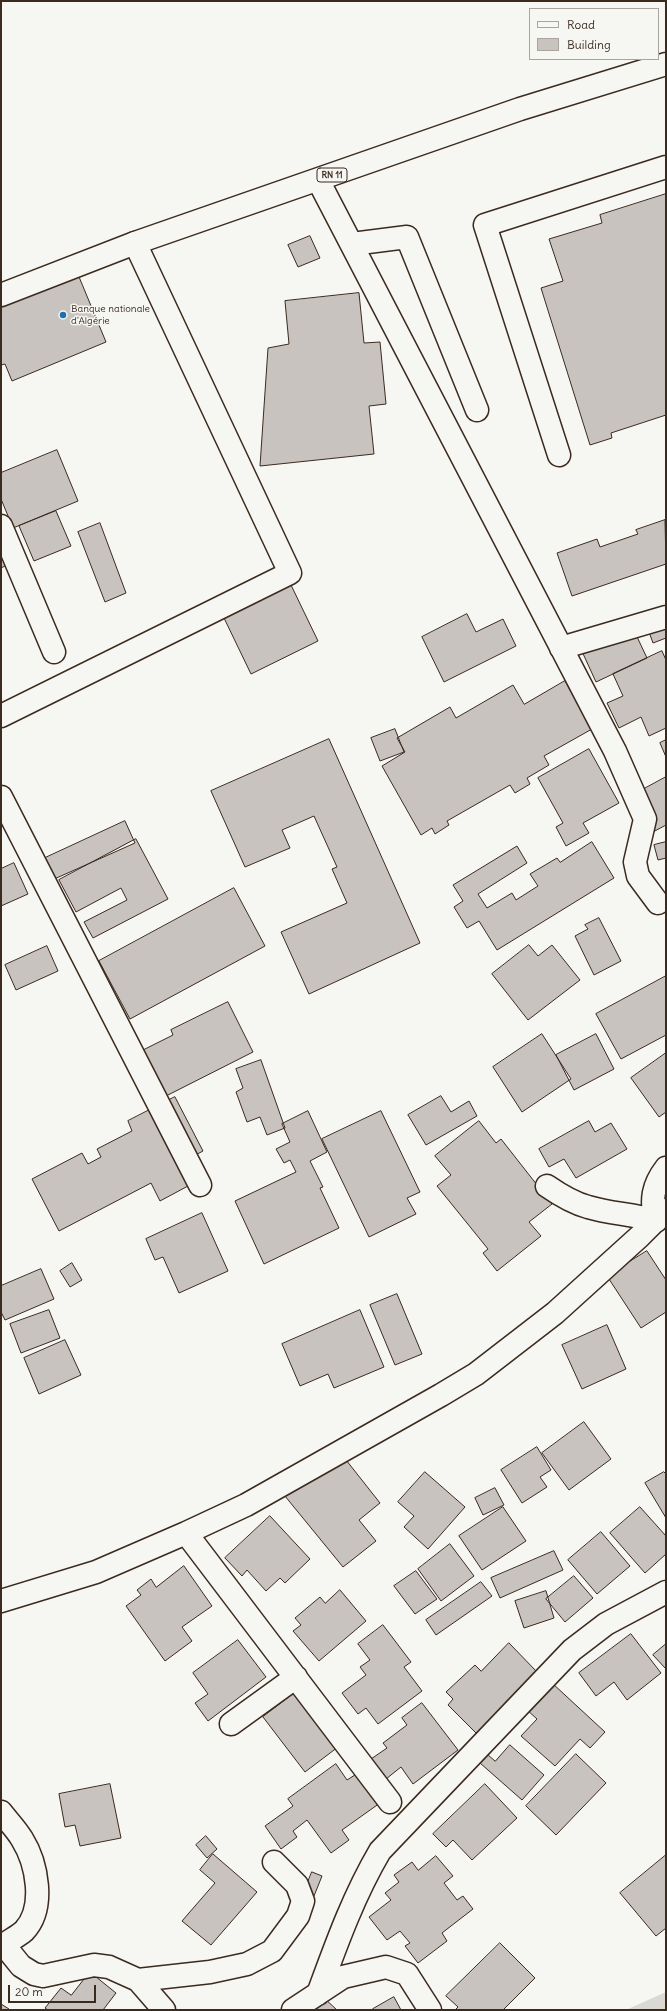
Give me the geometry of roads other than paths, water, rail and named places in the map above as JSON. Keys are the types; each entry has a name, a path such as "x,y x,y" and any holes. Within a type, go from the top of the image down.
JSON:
{"street":[{"name":"RN 11","path":"1,295 135,243 520,109 666,64"},
{"path":"560,455 485,225 666,166"},
{"path":"318,180 615,750 645,819 635,862 638,876 658,903"},
{"path":"352,244 407,236 477,410"},
{"path":"1,716 290,573 135,243"},
{"path":"1,526 54,652"},
{"path":"562,648 666,617"},
{"path":"1,797 200,1185"},
{"path":"661,1215 652,1208 652,1194 657,1182 666,1168"},
{"path":"546,1186 566,1199 616,1214 640,1216 661,1215"},
{"path":"1,1601 96,1572 186,1533 246,1504 476,1374 555,1313 661,1215"},
{"path":"186,1533 390,1802"},
{"path":"318,1994 362,1881 380,1851 572,1650 606,1624 666,1592"},
{"path":"232,1724 296,1677"},
{"path":"1,1812 22,1839 33,1865 37,1884 36,1909 24,1931 3,1946 21,1966 34,1974 43,1976 94,1965 109,1966 138,1980 164,2010"},
{"path":"138,1980 210,1972 247,1964 272,1951 298,1916 303,1901 297,1886 274,1862"},
{"path":"293,2010 343,1977 386,1967 407,1974 430,2010"}],"place":[{"name":"Banque nationale d'Algérie","path":"63,315"}]}
